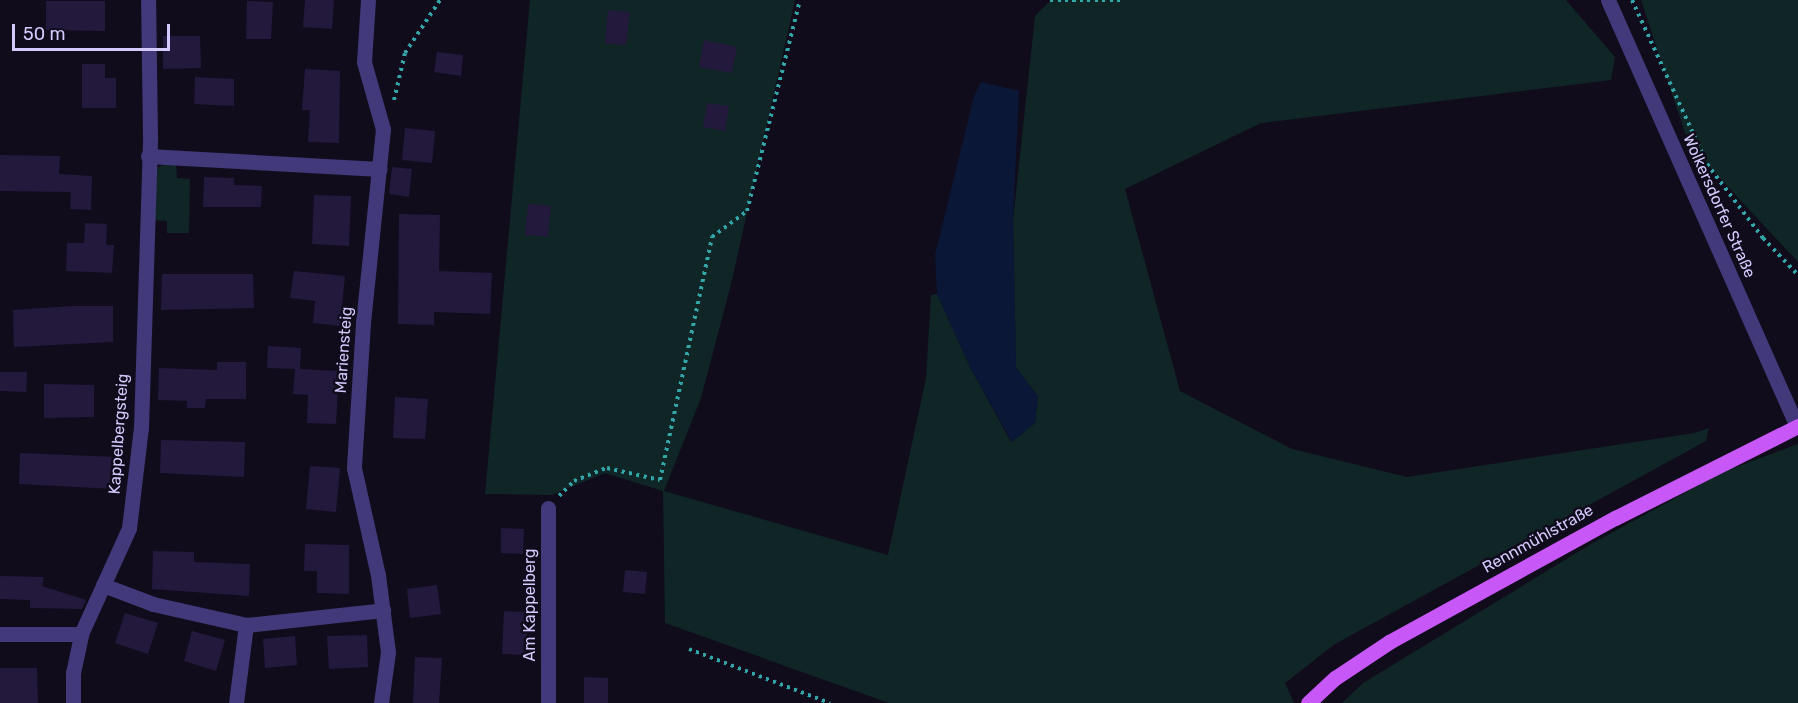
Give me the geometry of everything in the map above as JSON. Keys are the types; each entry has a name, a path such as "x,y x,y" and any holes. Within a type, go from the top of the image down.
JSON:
{"main road":[{"name":"Rennmühlstraße","path":"1308,703 1335,678 1389,642 1615,518 1797,427"}],"street":[{"name":"Kappelbergsteig","path":"73,703 73,673 81,634 129,528 140,439 148,156 148,0"},
{"name":"Mariensteig","path":"368,0 364,62 383,129 363,323 354,468 388,652 381,703"},
{"name":"Wolkersdorfer Straße","path":"1608,0 1797,427"},
{"path":"148,156 380,169"},
{"name":"Am Kappelberg","path":"548,508 548,703"},
{"path":"103,585 153,604 246,625 382,610"},
{"path":"236,703 246,625"},
{"path":"0,634 81,634"}],"path":[{"path":"383,129 394,102 405,53 440,0"},
{"path":"548,508 574,481 607,468 660,480 712,237 747,211 800,0"},
{"path":"1050,0 1125,0"},
{"path":"1632,0 1707,164 1763,238 1798,275"},
{"path":"689,649 830,703"}],"green space":[{"path":"530,0 795,0 731,284 701,398 664,491 888,555 926,378 931,295 937,294 970,367 1011,442 1035,423 1038,396 1016,368 1013,220 1035,16 1051,0 1566,0 1615,57 1611,80 1261,123 1125,189 1180,391 1292,449 1407,477 1694,433 1709,428 1706,441 1335,644 1285,683 1294,703 889,703 665,623 663,491 605,473 552,495 485,494"},
{"path":"1641,0 1798,0 1798,262 1689,145"},
{"path":"166,164 176,164 177,178 190,179 189,233 167,233 167,221 153,220 154,169"},
{"path":"1798,444 1798,703 1342,703 1363,683 1591,544 1723,472"}],"water":[{"path":"981,82 1019,91 1013,220 1016,368 1038,396 1035,423 1012,442 970,367 937,294 935,255 974,96"}],"building":[{"path":"305,0 334,0 332,29 303,27"},
{"path":"46,1 105,1 105,31 46,30"},
{"path":"247,1 273,2 271,39 246,39"},
{"path":"608,10 630,12 626,45 605,43"},
{"path":"163,36 200,36 201,68 163,69"},
{"path":"704,40 737,47 732,73 699,67"},
{"path":"437,52 463,55 461,76 434,72"},
{"path":"82,64 105,64 105,78 116,78 116,108 82,108"},
{"path":"305,69 340,71 339,143 308,142 310,110 302,110"},
{"path":"195,77 234,79 234,106 194,104"},
{"path":"707,103 729,106 725,131 703,127"},
{"path":"405,128 435,131 432,163 402,160"},
{"path":"0,155 60,156 59,174 92,176 91,210 70,209 71,192 0,191"},
{"path":"392,167 412,169 409,197 389,194"},
{"path":"204,177 234,178 234,185 262,186 261,207 203,207"},
{"path":"314,195 351,196 349,246 312,244"},
{"path":"528,204 551,206 548,237 525,235"},
{"path":"399,214 440,215 439,271 492,273 490,314 434,312 434,325 398,324"},
{"path":"85,223 107,224 106,245 114,245 112,273 66,271 67,243 84,243"},
{"path":"294,271 345,276 340,326 313,323 315,301 290,298"},
{"path":"162,274 253,274 254,308 161,310"},
{"path":"113,306 113,342 14,347 13,310"},
{"path":"268,346 301,348 300,369 339,371 336,424 307,423 308,395 293,394 295,369 267,368"},
{"path":"217,362 246,362 246,399 206,399 205,408 187,408 187,401 158,400 159,368 217,370"},
{"path":"0,372 27,372 26,392 0,391"},
{"path":"44,384 94,385 94,417 44,418"},
{"path":"395,397 428,399 425,439 393,438"},
{"path":"161,440 245,442 244,477 160,473"},
{"path":"20,453 115,457 115,489 19,484"},
{"path":"310,466 340,468 336,512 306,509"},
{"path":"501,528 524,529 523,554 501,553"},
{"path":"305,544 349,545 349,594 317,593 317,571 304,571"},
{"path":"153,551 194,552 194,562 250,564 249,596 152,589"},
{"path":"625,570 647,572 645,594 623,592"},
{"path":"0,576 44,577 42,586 86,600 82,609 30,608 30,600 0,599"},
{"path":"437,585 441,614 410,618 407,589"},
{"path":"504,611 528,612 526,655 502,654"},
{"path":"125,613 158,623 148,654 115,643"},
{"path":"192,631 225,640 216,671 184,661"},
{"path":"367,635 368,667 329,669 327,636"},
{"path":"295,636 297,665 265,668 263,639"},
{"path":"415,657 442,658 439,703 413,703"},
{"path":"0,668 37,668 38,703 0,703"},
{"path":"584,677 608,678 608,703 584,703"}]}
